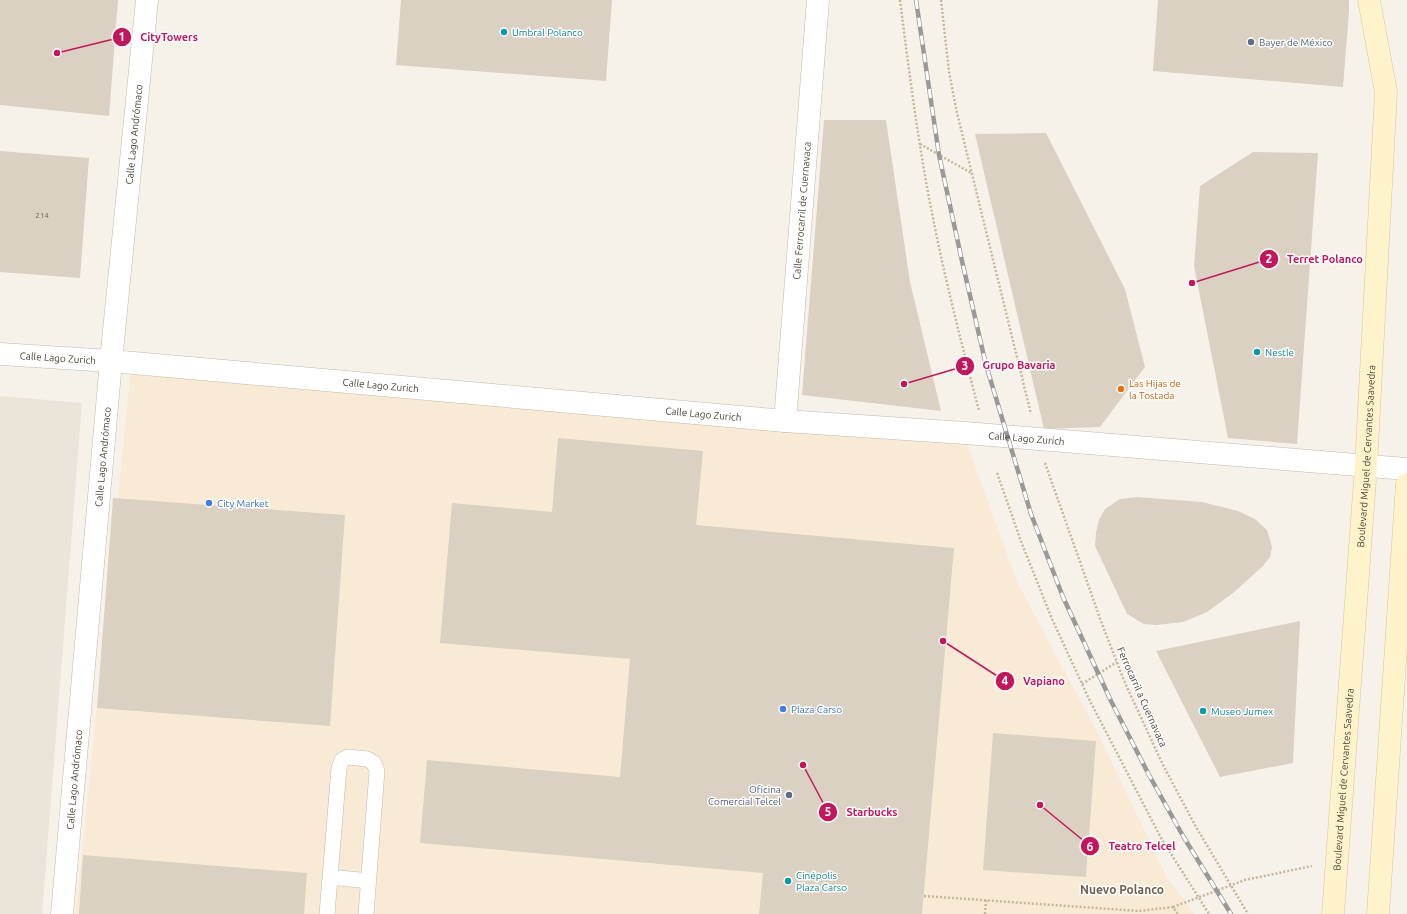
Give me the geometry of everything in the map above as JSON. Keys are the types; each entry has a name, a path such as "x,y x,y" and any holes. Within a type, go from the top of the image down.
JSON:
{"main road":[{"name":"Boulevard Miguel de Cervantes Saavedra","path":"1333,914 1366,466 1386,92 1369,0"},
{"path":"1378,914 1404,600 1407,484"}],"street":[{"name":"Calle Lago Andrómaco","path":"62,914 110,361 147,0"},
{"name":"Calle Ferrocarril de Cuernavaca","path":"785,421 818,0"},
{"name":"Calle Lago Zurich","path":"0,354 110,361 785,421 1407,469"}],"lane":[{"path":"327,914 339,768 342,760 348,757 367,758 374,763 377,771 366,914"},
{"path":"330,877 369,880"}],"path":[{"path":"900,0 920,144 932,214 980,416"},
{"path":"941,0 949,72 957,113 1033,420"},
{"path":"920,144 972,174"},
{"path":"997,473 1022,544 1052,619 1089,699 1161,838 1209,914"},
{"name":"Ferrocarril a Cuernavaca","path":"1048,474 1117,662 1163,765 1196,826 1248,914"},
{"path":"1082,684 1117,662"},
{"path":"924,896 1139,911 1173,907 1245,880 1336,861"},
{"path":"985,914 986,900"},
{"path":"1173,907 1178,914"}],"shaded area":[{"name":"Plaza Carso","path":"131,369 966,441 1017,582 1096,730 1169,881 1195,914 76,914"},
{"path":"0,396 82,403 42,914 0,914"}],"building":[{"path":"0,0 118,0 109,116 0,105"},
{"name":"Umbral Polanco","path":"401,0 612,0 606,81 396,65"},
{"name":"Bayer de México","path":"1158,0 1349,0 1343,87 1153,71"},
{"path":"824,120 886,120 910,282 941,411 802,395"},
{"path":"1046,133 1125,289 1145,367 1100,427 1044,429 975,134"},
{"path":"0,151 89,158 80,278 0,272"},
{"name":"Nestle","path":"1253,152 1318,153 1297,444 1228,438 1194,266 1200,186"},
{"name":"Plaza Carso","path":"558,438 703,451 696,525 954,548 922,914 759,914 763,873 420,843 427,760 620,777 630,659 440,643 452,503 552,512"},
{"path":"1137,497 1202,502 1238,511 1255,519 1267,530 1272,547 1270,557 1262,567 1233,593 1207,612 1183,622 1157,625 1144,624 1127,614 1095,546 1099,520 1105,509 1120,499"},
{"path":"113,498 345,515 330,726 97,708"},
{"path":"1300,621 1293,763 1220,777 1156,651"},
{"path":"993,733 1096,741 1086,877 983,870"},
{"path":"83,855 307,873 304,914 79,914"}],"railway":[{"path":"916,0 939,155 962,261 986,365 1031,514 1063,597 1111,701 1149,775 1183,836 1231,914"}],"place":[{"name":"Umbral Polanco","path":"504,32"},
{"name":"Bayer de México","path":"1251,42"},
{"name":"CityTowers","path":"57,53"},
{"name":"Terret Polanco","path":"1192,283"},
{"name":"Nestle","path":"1257,352"},
{"name":"Grupo Bavaria","path":"904,384"},
{"name":"Las Hijas de la Tostada","path":"1121,389"},
{"name":"City Market","path":"209,503"},
{"name":"Vapiano","path":"943,641"},
{"name":"Plaza Carso","path":"783,709"},
{"name":"Museo Jumex","path":"1203,711"},
{"name":"Starbucks","path":"803,765"},
{"name":"Oficina Comercial Telcel","path":"789,795"},
{"name":"Teatro Telcel","path":"1040,805"},
{"name":"Cinépolis Plaza Carso","path":"788,881"}],"district":[{"name":"Nuevo Polanco","path":"1122,889"}]}
